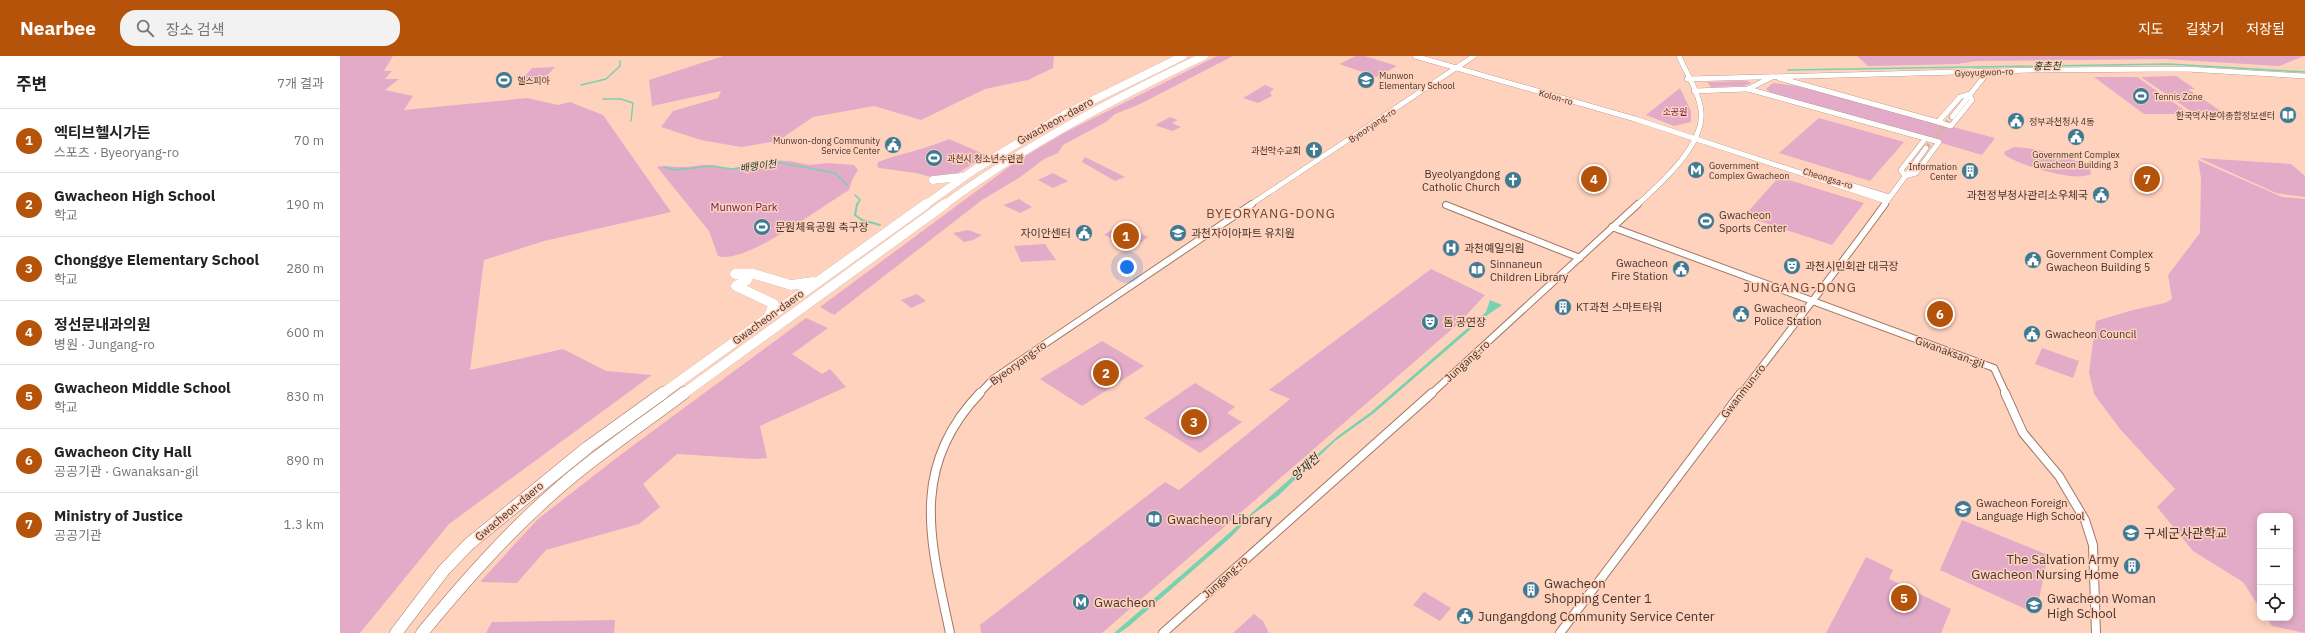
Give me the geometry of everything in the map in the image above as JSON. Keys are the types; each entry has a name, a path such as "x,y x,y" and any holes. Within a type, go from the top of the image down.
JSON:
{"highway":[{"path":"1135,79 1163,56"},
{"name":"Gwacheon-daero","path":"396,633 444,570 469,544 588,447 963,177 1054,120 1183,56"},
{"name":"Gwacheon-daero","path":"422,633 478,565 552,493 590,463 790,315 816,299 998,168 1112,100 1204,56"},
{"path":"932,180 963,177"},
{"path":"735,274 754,274 791,285 804,285 818,281"},
{"path":"747,280 736,286 774,304 769,316"}],"street":[{"name":"Kolon-ro","path":"1415,56 1459,67 1697,138"},
{"path":"1426,56 1459,67"},
{"name":"Byeoryang-ro","path":"950,633 930,531 929,518 931,495 938,458 952,430 968,406 994,379 1474,56"},
{"path":"1679,56 1694,91 1700,111 1697,138"},
{"name":"Gyoyugwon-ro","path":"1688,79 2186,69 2305,76"},
{"path":"1952,117 1988,72"},
{"path":"1748,89 1774,77 1808,88 1952,126 1972,100 1969,94"},
{"path":"1694,91 1748,89 1938,142 1916,173 1906,176 1901,170 1925,139"},
{"path":"1938,122 1960,97 1969,94"},
{"name":"Cheongsa-ro","path":"1697,138 1888,199"},
{"name":"Jungang-ro","path":"1163,633 1580,258 1660,184 1697,138"},
{"name":"Gwanmun-ro","path":"1560,633 1811,301 1831,278 1926,148"},
{"path":"1446,205 1580,258"},
{"name":"Gwanaksan-gil","path":"1612,228 1994,368 2023,433 2059,476 2086,520 2093,545 2096,633"}],"green space":[{"path":"340,56 393,56 384,71 392,71 385,79 399,79 385,90 413,96 404,110 527,98 558,105 570,102 603,115 671,212 544,241 484,260 470,370 563,349 606,371 652,375 449,524 360,633 340,633"},
{"path":"723,56 1054,56 1053,68 1028,80 985,89 921,120 874,106 813,117 778,141 741,147 701,140 661,127 673,111 718,98 721,91 652,106 649,80"},
{"path":"1217,56 1233,56 1138,105 1115,114 1106,122 1063,145 1058,153 1044,159 1019,178 982,200 834,315 820,307 1017,161 1066,132"},
{"path":"1356,56 1365,56 1397,66 1377,77 1339,64"},
{"path":"1857,56 2304,56 2279,66 2164,59 1977,61 1957,64 1868,66"},
{"path":"555,67 541,82 518,84 532,68"},
{"name":"Tennis Zone","path":"2176,76 2195,89 2188,89 2225,114 2195,114 2141,77"},
{"name":"Tennis Zone","path":"2094,77 2137,77 2190,114 2144,114"},
{"path":"1747,81 1751,83 1744,86 1711,87 1707,82"},
{"path":"1773,83 1796,86 1995,138 1982,155 1771,93 1766,89"},
{"path":"1265,85 1274,89 1270,92 1272,96 1258,103 1243,98"},
{"name":"소공원","path":"1680,88 1691,111 1691,122 1674,126 1646,115"},
{"path":"1170,117 1178,120 1172,123 1181,127 1172,131 1155,125"},
{"path":"1819,118 1904,142 1870,181 1779,153"},
{"name":"과천시 청소년수련관","path":"949,139 986,155 946,181 916,173 879,168 877,166 878,162 932,146"},
{"path":"2014,147 2043,151 2074,160 2090,169 2091,174 2084,176 2061,175 2034,168 2005,155 2004,152"},
{"path":"1085,157 1125,177 1115,181 1082,162"},
{"path":"2199,158 2291,164 2305,176 2305,197 2276,193"},
{"name":"Munwon Park","path":"767,160 790,161 809,165 828,163 854,165 858,170 852,180 849,190 804,220 765,243 746,252 730,256 718,256 709,231 657,167 711,165 727,169"},
{"path":"2198,160 2282,197 2305,199 2305,633 2272,626 2269,621 2293,621 2293,513 2257,513 2257,603 2243,582 2193,551 2157,507 2175,489 2120,429 2094,394 2089,372 2096,321 2133,310 2165,303 2172,299 2168,275 2200,233 2201,178"},
{"path":"1053,173 1068,181 1053,188 1038,180"},
{"path":"1779,177 1864,203 1832,245 1744,216"},
{"path":"1019,199 1032,207 1020,213 1003,205"},
{"path":"1121,224 1148,237 1135,247 1104,235"},
{"path":"968,230 982,235 973,240 964,242 953,233"},
{"path":"1045,244 1056,260 1021,262 1014,246"},
{"path":"1431,269 1485,295 1459,323 1102,633 981,633 980,625 1165,482 1179,490 1290,399 1269,390"},
{"path":"917,294 926,301 911,308 901,300"},
{"path":"806,318 828,328 792,354 822,374 830,369 846,387 760,426 767,458 755,459 677,454 643,484 660,507 639,524 546,550 517,583 480,582 538,519 623,453"},
{"path":"1102,341 1144,366 1082,406 1040,379"},
{"path":"2042,348 2079,361 2073,378 2035,364"},
{"path":"1195,383 1235,407 1227,413 1242,422 1200,453 1144,418"},
{"path":"1962,520 2048,555 2036,614 1940,570"},
{"path":"1866,557 1893,570 1889,579 1951,609 1941,633 1826,633"},
{"path":"1424,592 1451,608 1440,621 1413,605"},
{"path":"1254,614 1263,621 1269,633 1233,633"},
{"path":"615,620 614,633 486,633 492,622"}],"water":[{"name":"양재천","path":"1490,300 1502,305 1486,316 1374,413 1335,441 1278,496 1252,515 1230,538 1128,627 1119,633 1114,633 1338,436 1371,412 1486,312"}],"waterway":[{"name":"배랭이천","path":"581,85 606,79 620,66 620,61"},
{"name":"홍촌천","path":"1788,70 2168,64 2305,72"},
{"name":"배랭이천","path":"603,99 621,99 633,103 631,121"},
{"name":"배랭이천","path":"664,167 674,170 712,166 732,169 776,162 835,173 847,185"},
{"name":"배랭이천","path":"855,195 860,200 857,205"},
{"name":"배랭이천","path":"857,204 855,215 862,220 880,225"}],"tunnel":[{"path":"1926,148 1952,117"}],"place":[{"name":"헬스피아","path":"504,80"},
{"name":"Munwon Elementary School","path":"1366,80"},
{"name":"Tennis Zone","path":"2141,96"},
{"name":"한국역사분야종합정보센터","path":"2288,115"},
{"name":"정부과천청사 4동","path":"2016,121"},
{"name":"Government Complex Gwacheon Building 3","path":"2076,137"},
{"name":"Munwon-dong Community Service Center","path":"893,145"},
{"name":"과천약수교회","path":"1314,150"},
{"name":"과천시 청소년수련관","path":"934,158"},
{"name":"Government Complex Gwacheon","path":"1696,170"},
{"name":"Information Center","path":"1970,171"},
{"name":"정선문내과의원","path":"1594,179"},
{"name":"Ministry of Justice","path":"2147,179"},
{"name":"Byeolyangdong Catholic Church","path":"1513,180"},
{"name":"과천정부청사관리소우체국","path":"2101,195"},
{"name":"Gwacheon Sports Center","path":"1706,221"},
{"name":"문원체육공원 축구장","path":"762,227"},
{"name":"자이안센터","path":"1084,233"},
{"name":"과천자이아파트 유치원","path":"1178,233"},
{"name":"엑티브헬시가든","path":"1126,236"},
{"name":"과천예일의원","path":"1451,248"},
{"name":"Government Complex Gwacheon Building 5","path":"2033,260"},
{"name":"과천시민회관 대극장","path":"1792,266"},
{"name":"Gwacheon Fire Station","path":"1681,269"},
{"name":"Sinnaneun Children Library","path":"1477,270"},
{"name":"KT과천 스마트타워","path":"1563,307"},
{"name":"Gwacheon Police Station","path":"1741,314"},
{"name":"Gwacheon City Hall","path":"1940,314"},
{"name":"돔 공연장","path":"1430,322"},
{"name":"Gwacheon Council","path":"2032,334"},
{"name":"Gwacheon High School","path":"1106,373"},
{"name":"Chonggye Elementary School","path":"1194,422"},
{"name":"Gwacheon Foreign Language High School","path":"1963,509"},
{"name":"Gwacheon Library","path":"1154,519"},
{"name":"구세군사관학교","path":"2131,533"},
{"name":"The Salvation Army Gwacheon Nursing Home","path":"2132,566"},
{"name":"Gwacheon Shopping Center 1","path":"1531,590"},
{"name":"Gwacheon Middle School","path":"1904,598"},
{"name":"Gwacheon","path":"1081,602"},
{"name":"Gwacheon Woman High School","path":"2034,605"},
{"name":"Jungangdong Community Service Center","path":"1465,616"}],"district":[{"name":"BYEORYANG-DONG","path":"1271,213"},
{"name":"JUNGANG-DONG","path":"1800,287"}]}
